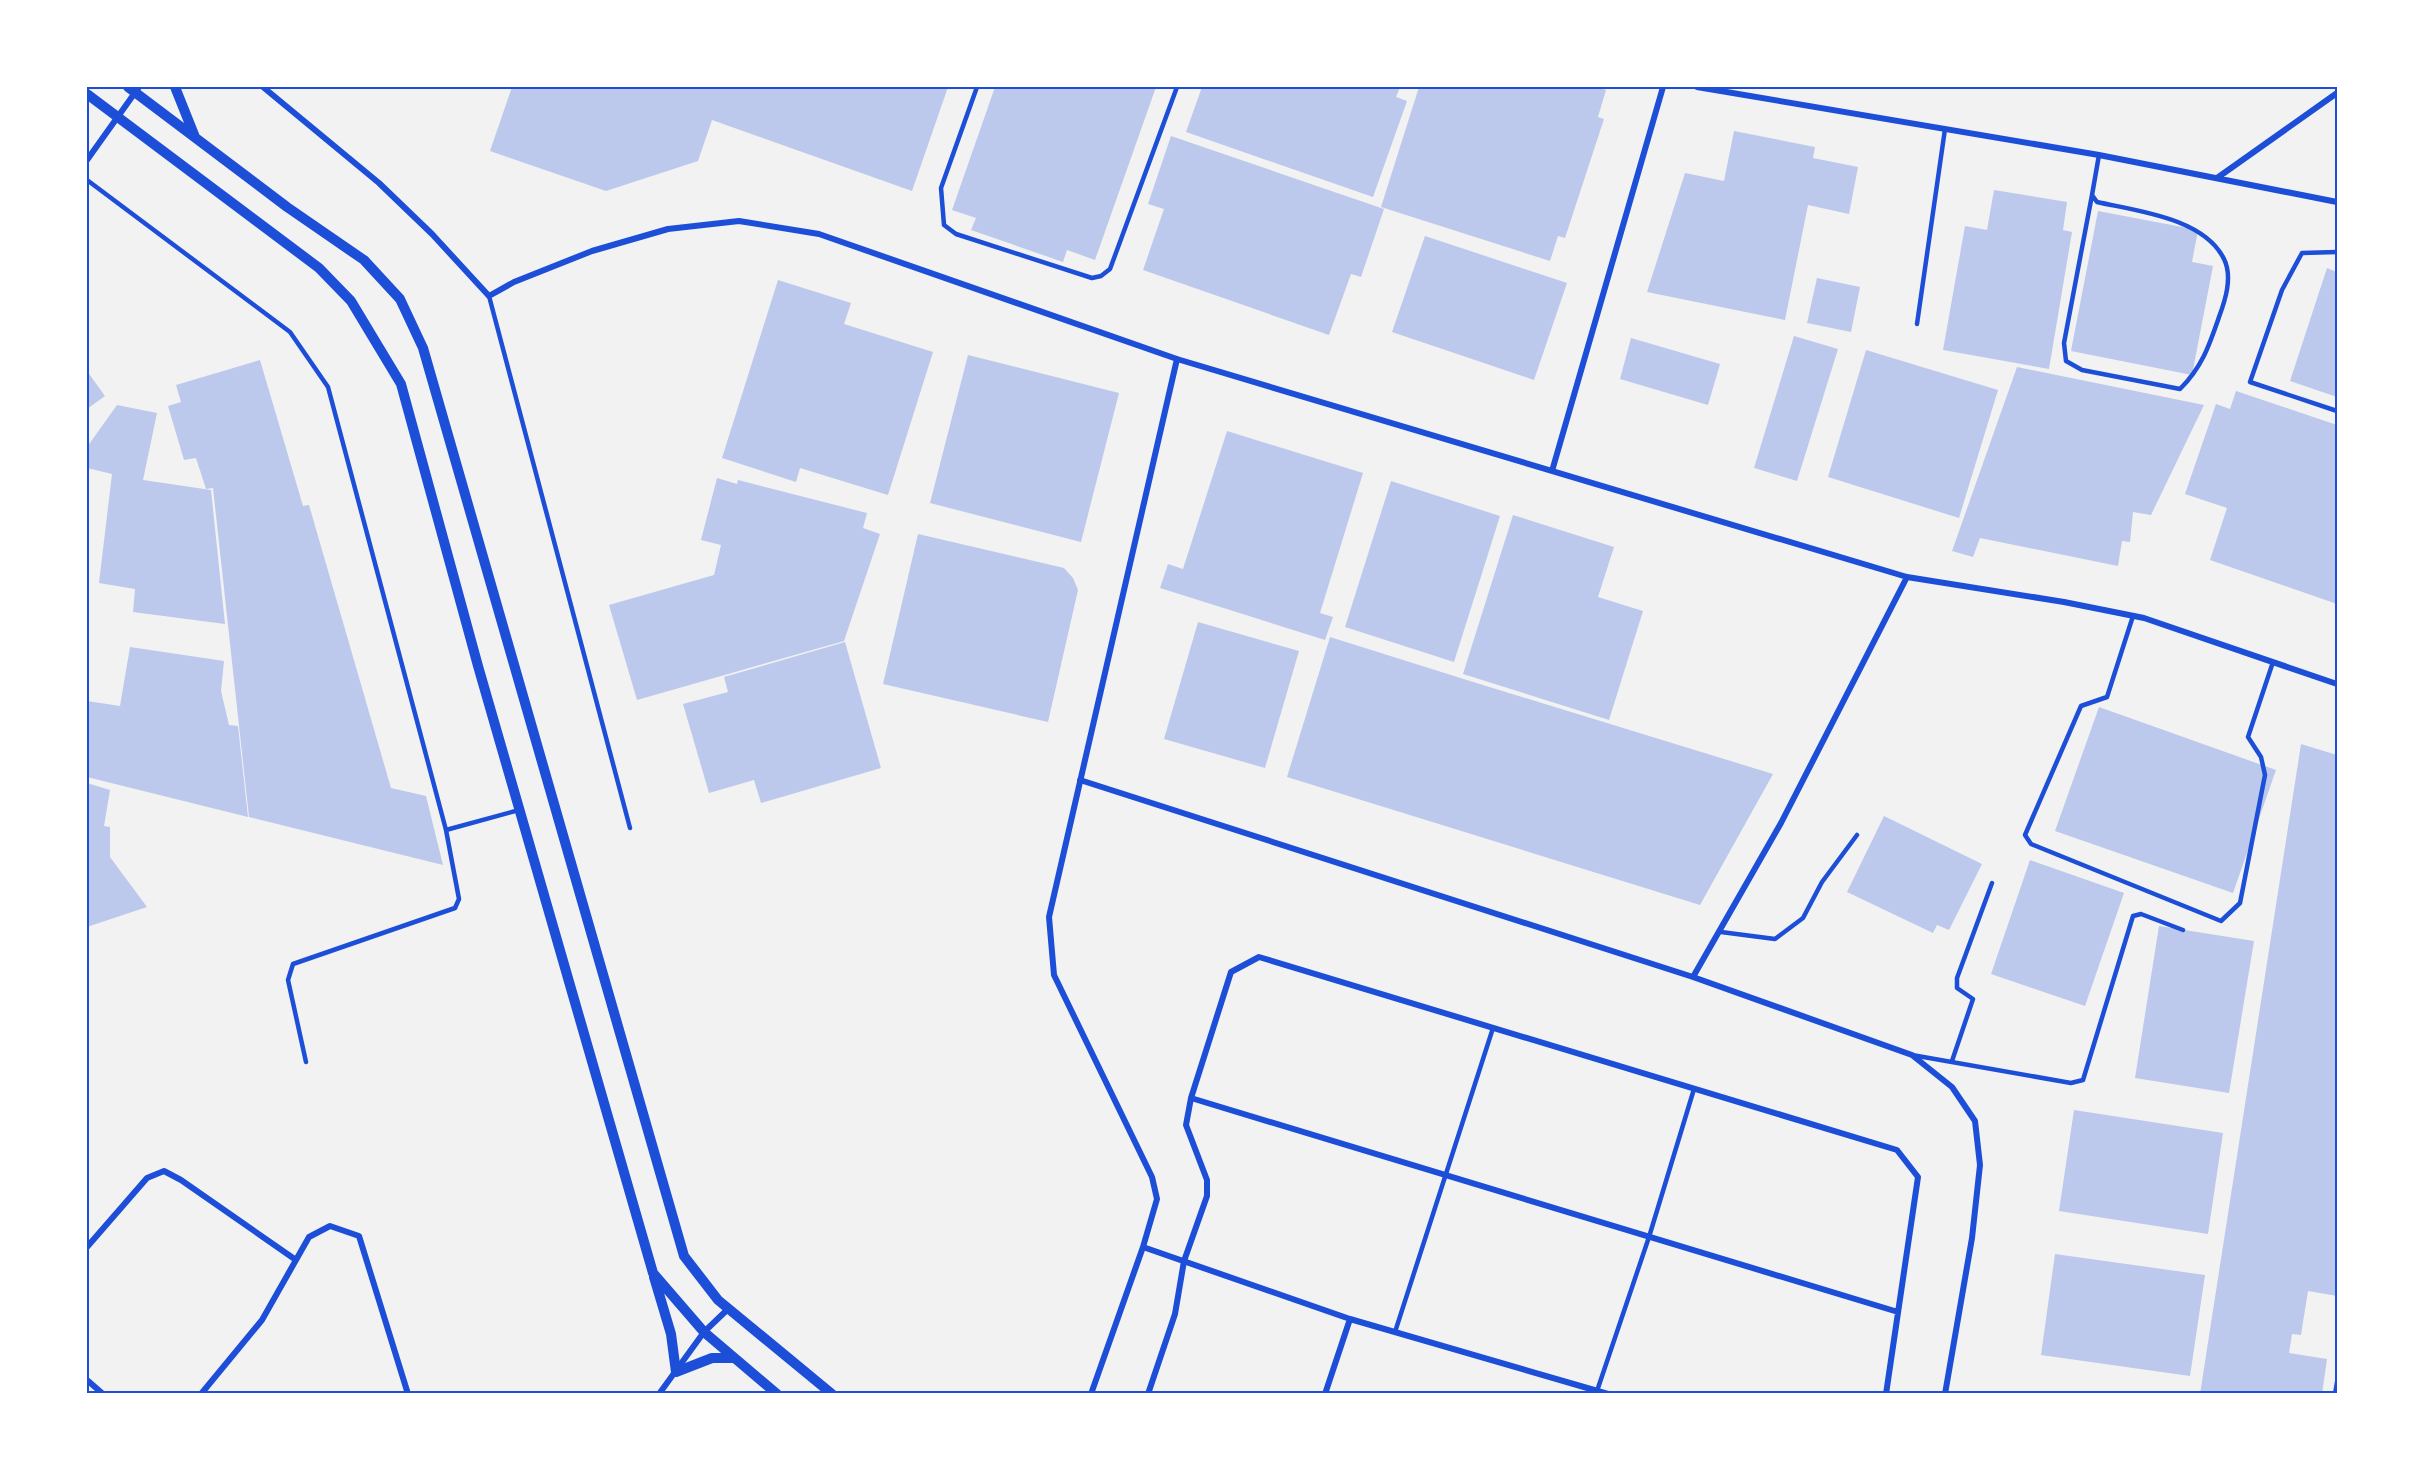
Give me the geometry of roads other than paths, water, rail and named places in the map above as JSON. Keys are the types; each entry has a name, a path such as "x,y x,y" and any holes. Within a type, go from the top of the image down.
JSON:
{"street":[{"path":"175,87 196,138"},
{"path":"263,87 379,183 432,234 489,296 514,282 592,251 668,229 739,221 819,234 1177,359 1907,577 2133,616 2337,684"},
{"path":"1552,471 1663,87"},
{"path":"1697,87 2099,155 2337,202"},
{"path":"87,160 134,89 287,207 364,260 400,299 423,348 684,1256 718,1300 832,1394"},
{"path":"2217,178 2337,93"},
{"path":"87,94 320,268 351,301 375,337 401,384 520,810 671,1334 676,1372"},
{"path":"1091,1394 1143,1247 1157,1199 1152,1177 1054,975 1049,917 1177,359"},
{"path":"1693,977 1721,932 1781,824 1907,577"},
{"path":"1080,780 1693,977 1912,1055 1952,1087 1975,1121 1980,1165 1972,1238 1945,1394"},
{"path":"1148,1394 1175,1314 1184,1261 1207,1196 1207,1180 1186,1125 1191,1098 1231,972 1259,957 1896,1150 1918,1177 1886,1394"},
{"path":"1191,1098 1898,1312"},
{"path":"87,1247 147,1178 164,1172 181,1179 296,1260"},
{"path":"201,1394 262,1320 309,1237 330,1226 359,1236 408,1394"},
{"path":"1143,1247 1350,1319 1608,1394"},
{"path":"653,1273 704,1332 777,1394"},
{"path":"659,1394 704,1332 728,1309"},
{"path":"1325,1394 1350,1319"},
{"path":"676,1372 712,1358 734,1358"},
{"path":"87,1380 103,1394"}],"lane":[{"path":"977,87 941,188 944,225 956,234 1092,278 1101,276 1110,269 1177,87"},
{"path":"1917,324 1945,129"},
{"path":"2092,195 2097,202 2170,217 2206,238 2225,260 2228,293 2196,373 2180,389 2082,370 2066,361 2064,343 2099,155"},
{"path":"87,180 290,332 328,387 446,830 459,899 455,908 299,960 290,969 288,980 306,1062"},
{"path":"2337,252 2302,253 2282,290 2250,382 2337,411"},
{"path":"489,296 630,828"},
{"path":"2133,616 2107,697 2080,706 2025,835 2031,844 2221,921 2240,903 2265,775 2261,757 2248,737 2273,662"},
{"path":"446,830 520,810"},
{"path":"1721,932 1775,939 1803,918 1822,882 1857,835"},
{"path":"1952,1062 1973,999 1957,988 1957,978 1992,883"},
{"path":"1912,1055 2071,1083 2084,1080 2133,916 2141,914 2183,930"},
{"path":"1395,1332 1492,1028"},
{"path":"1597,1392 1649,1237 1694,1089"},
{"path":"2335,1394 2337,1382"}]}
